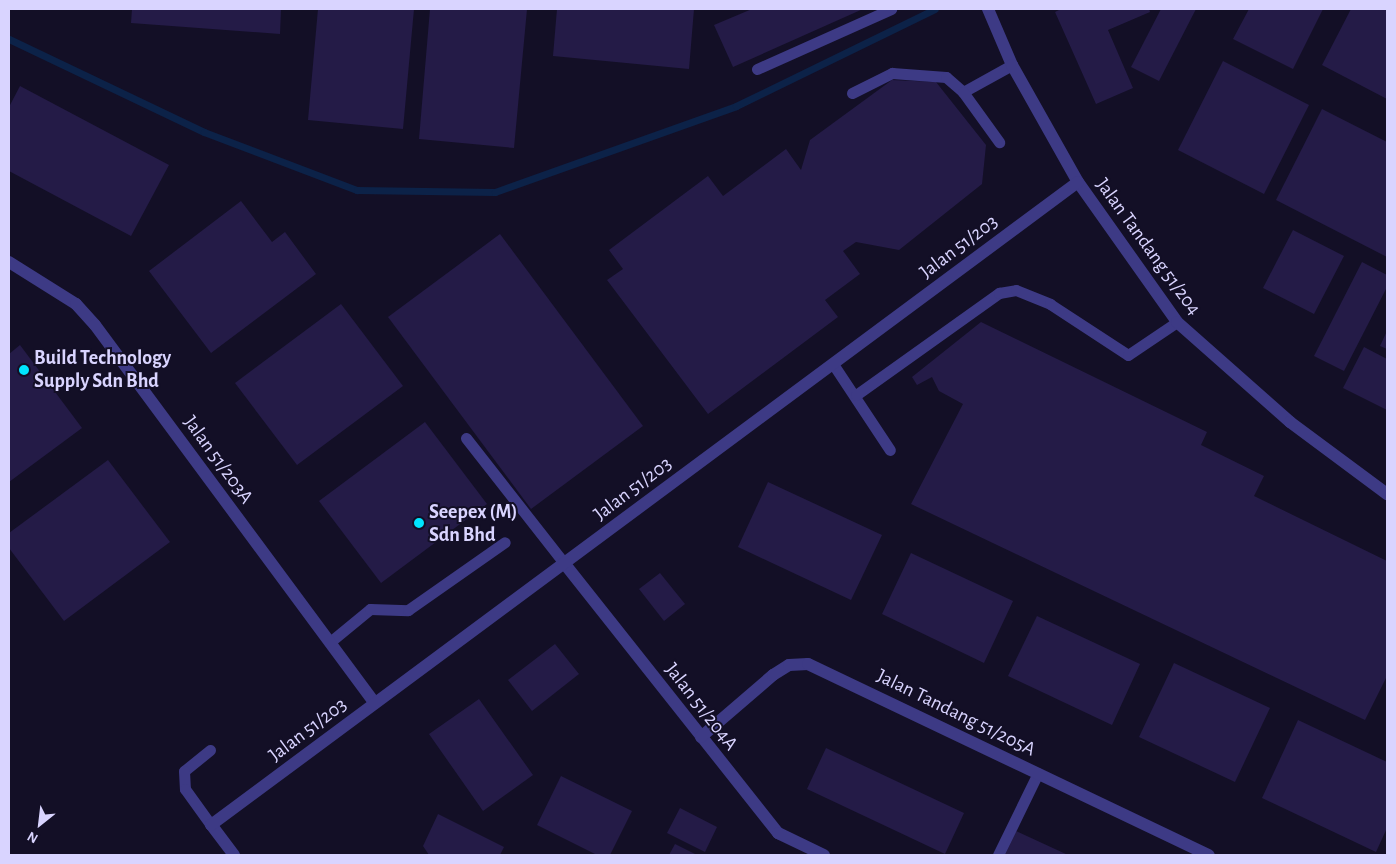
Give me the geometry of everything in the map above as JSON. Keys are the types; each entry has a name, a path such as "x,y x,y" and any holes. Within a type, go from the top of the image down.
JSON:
{"street":[{"name":"Jalan Tandang 51/204","path":"988,9 1012,65 1078,182 1177,322 1290,422 1387,494"},
{"name":"Jalan 51/203","path":"211,825 1078,182"},
{"name":"Jalan 51/203A","path":"9,262 76,304 95,325 375,703"},
{"name":"Jalan 51/204A","path":"564,563 778,833 824,855"},
{"name":"Jalan Tandang 51/205A","path":"700,737 772,675 789,665 808,664 1209,855"},
{"path":"211,825 234,855"}],"lane":[{"path":"757,69 890,9"},
{"path":"963,92 1012,65"},
{"path":"852,93 892,73 946,77 963,92 999,142"},
{"path":"856,395 999,293 1016,290 1050,304 1128,356 1177,322"},
{"path":"833,364 856,395 890,450"},
{"path":"466,438 564,563"},
{"path":"330,642 370,609 408,610 505,542"},
{"path":"210,750 184,771 185,789 211,825"},
{"path":"998,855 1038,773"}],"building":[{"path":"132,9 281,9 280,34 131,23"},
{"path":"318,9 414,9 403,129 308,120"},
{"path":"430,9 527,9 514,148 419,139"},
{"path":"557,9 694,9 689,69 553,56"},
{"path":"752,9 863,9 733,67 714,25"},
{"path":"1061,9 1149,9 1150,12 1108,30 1133,88 1096,104 1055,12"},
{"path":"1161,9 1196,9 1159,81 1131,67"},
{"path":"1249,9 1323,9 1293,69 1233,39"},
{"path":"1351,9 1387,9 1387,99 1322,65"},
{"path":"1223,61 1309,105 1264,194 1178,150"},
{"path":"892,80 936,82 986,145 982,184 899,250 856,242 843,251 860,274 825,300 838,317 708,414 607,280 623,269 609,250 708,176 723,196 786,149 801,170 810,140"},
{"path":"20,86 169,165 131,236 9,171 9,107"},
{"path":"1322,109 1387,142 1387,257 1276,200"},
{"path":"241,201 272,242 285,232 316,274 211,353 149,271"},
{"path":"1293,230 1344,256 1314,314 1263,288"},
{"path":"500,234 643,426 531,509 388,317"},
{"path":"1362,262 1387,275 1387,287 1344,371 1314,356"},
{"path":"341,304 403,386 297,465 235,383"},
{"path":"981,322 1207,432 1201,445 1264,476 1254,496 1387,561 1387,676 1365,720 911,504 963,404 939,391 932,377 917,385 912,377"},
{"path":"1387,331 1387,349 1380,346"},
{"path":"20,345 82,428 9,482 9,354"},
{"path":"1364,347 1387,359 1387,410 1343,388"},
{"path":"425,422 487,504 381,583 319,501"},
{"path":"108,460 170,542 64,621 9,548 9,533"},
{"path":"768,482 882,535 851,600 738,547"},
{"path":"911,553 1013,601 984,663 882,614"},
{"path":"660,573 685,604 664,621 639,589"},
{"path":"1037,616 1140,664 1112,725 1008,676"},
{"path":"555,644 579,674 532,711 508,680"},
{"path":"1174,663 1270,708 1235,782 1139,737"},
{"path":"479,699 533,775 483,811 429,734"},
{"path":"1298,720 1387,762 1387,828 1376,852 1262,798"},
{"path":"826,748 964,813 945,854 807,789"},
{"path":"561,776 632,811 610,855 597,855 537,825"},
{"path":"680,808 717,827 705,852 667,833"},
{"path":"438,814 504,847 500,855 429,855 423,846"},
{"path":"1016,831 1068,855 1005,855"},
{"path":"675,844 697,855 669,855"}],"waterway":[{"path":"9,39 204,132 357,190 495,192 736,106 935,9"}],"place":[{"name":"Build Technology Supply Sdn Bhd","path":"24,370"},
{"name":"Seepex (M) Sdn Bhd","path":"419,523"}]}
